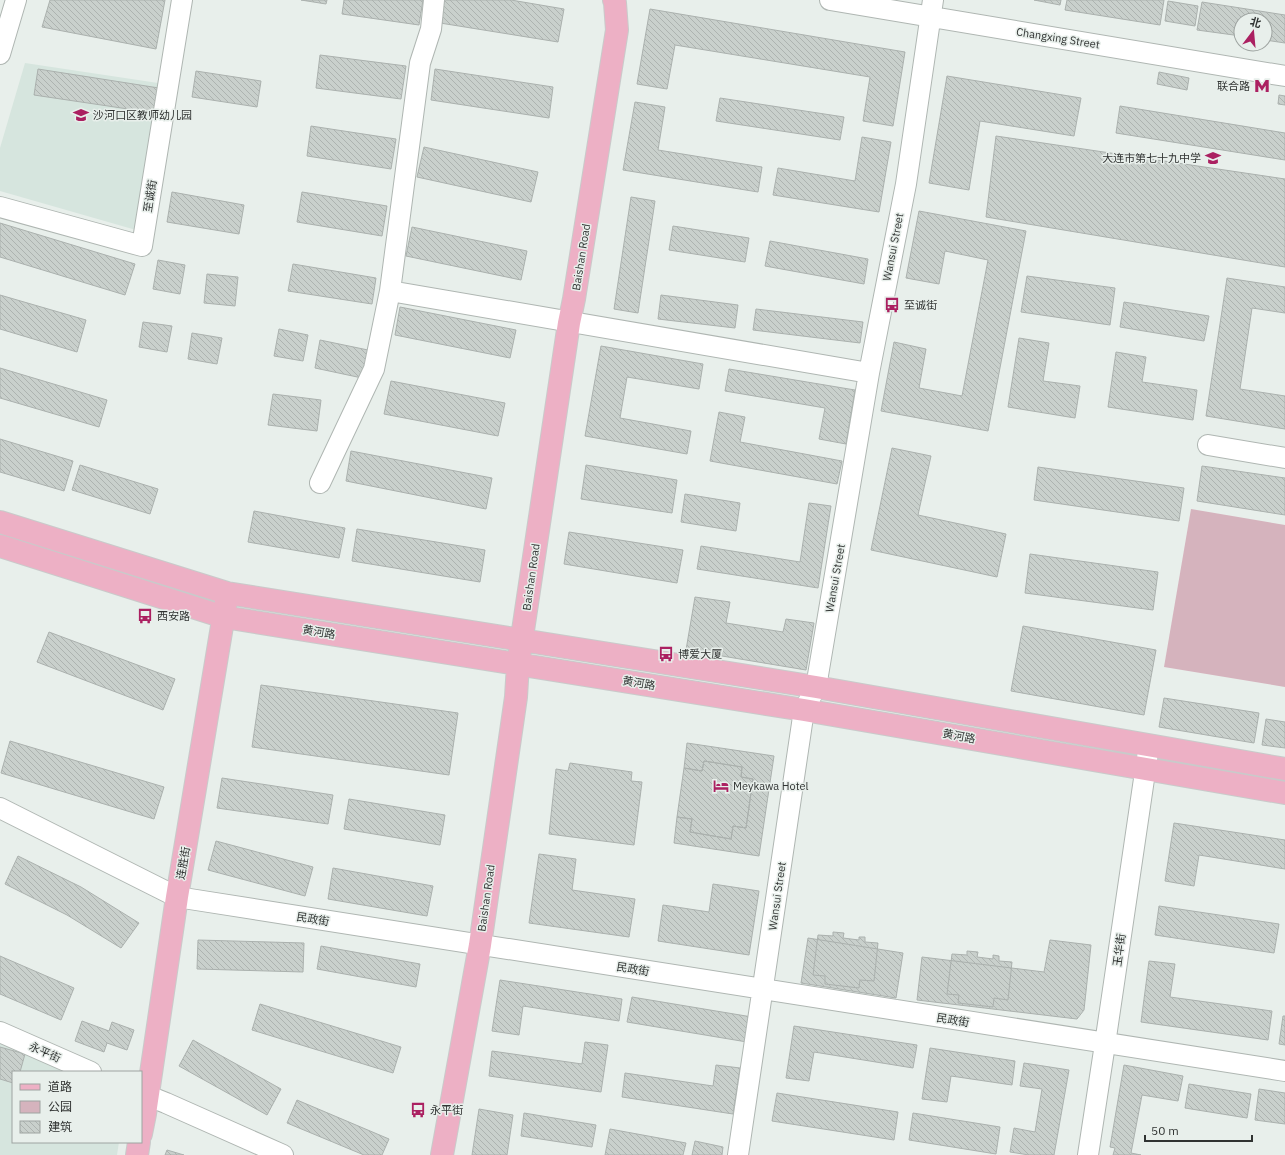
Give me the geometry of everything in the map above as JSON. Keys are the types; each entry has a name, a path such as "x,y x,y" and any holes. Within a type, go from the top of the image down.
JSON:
{"main road":[{"name":"Baishan Road","path":"442,1155 480,945 516,697 518,664 569,323 617,30 614,0"},
{"path":"0,522 227,593 816,687 1285,769"},
{"name":"黄河路","path":"0,546 224,617 804,710 1285,793"},
{"name":"连胜街","path":"142,1121 144,1095 227,593"},
{"path":"137,1155 139,1143"}],"street":[{"path":"0,54 16,0"},
{"name":"至诚街","path":"0,207 142,246 182,0"},
{"path":"320,483 374,369 390,292 420,63 430,30 434,0"},
{"name":"Changxing Street","path":"830,0 932,8 1285,76"},
{"name":"Wansui Street","path":"738,1155 804,710 816,687 869,373 906,184 932,8"},
{"path":"390,292 869,373"},
{"path":"1208,445 1285,458"},
{"name":"玉华街","path":"1088,1155 1149,745"},
{"name":"民政街","path":"0,808 177,897 1105,1044 1285,1071"},
{"name":"永平街","path":"0,1032 89,1071"},
{"path":"144,1095 283,1155"}],"shaded area":[{"name":"沙河口区教师幼儿园","path":"25,63 158,83 136,230 0,191 0,148"},
{"path":"0,1042 39,1058 61,1071 12,1071 12,1143 119,1143 117,1155 0,1155"}],"green space":[{"path":"1191,509 1285,525 1285,687 1164,667"}],"building":[{"path":"50,0 165,0 156,49 42,27"},
{"path":"301,0 327,0 326,4"},
{"path":"344,0 423,0 419,25 342,14"},
{"path":"444,0 511,0 564,9 558,42 440,23"},
{"path":"1034,0 1061,0 1060,5"},
{"path":"1067,0 1164,0 1160,25 1065,10"},
{"path":"1168,1 1198,6 1195,26 1165,21"},
{"path":"1202,2 1266,12 1233,12 1233,35 1197,30"},
{"path":"650,9 905,52 893,126 863,121 870,77 675,45 667,89 637,84"},
{"path":"1273,13 1285,15 1285,43 1273,41"},
{"path":"320,55 406,66 401,99 316,88"},
{"path":"38,69 159,88 155,113 34,95"},
{"path":"435,69 553,87 549,118 431,100"},
{"path":"196,71 261,81 257,107 192,97"},
{"path":"1159,72 1189,78 1187,90 1157,84"},
{"path":"947,76 1081,98 1074,136 980,121 969,190 929,183"},
{"path":"1279,95 1285,96 1285,105 1278,104"},
{"path":"720,98 844,117 840,140 716,121"},
{"path":"635,102 665,107 658,150 762,167 758,192 623,170"},
{"path":"1120,106 1285,133 1285,160 1116,133"},
{"path":"311,126 396,139 391,169 307,156"},
{"path":"996,136 1285,179 1285,267 986,217"},
{"path":"862,137 891,142 879,212 773,195 778,168 855,181"},
{"path":"424,147 538,172 531,202 417,177"},
{"path":"172,192 244,205 239,234 167,222"},
{"path":"302,192 387,206 382,236 297,222"},
{"path":"631,197 655,201 638,313 614,309"},
{"path":"919,211 1026,231 988,431 881,411 894,342 926,349 919,388 962,396 988,260 945,251 939,284 906,278"},
{"path":"0,223 135,264 125,295 0,257"},
{"path":"673,226 749,238 745,262 669,250"},
{"path":"412,227 527,251 521,280 406,256"},
{"path":"770,241 868,259 864,284 765,266"},
{"path":"158,260 185,265 180,294 153,289"},
{"path":"293,264 376,278 372,304 288,291"},
{"path":"207,274 238,277 235,306 204,303"},
{"path":"1027,276 1115,288 1110,325 1021,312"},
{"path":"1227,278 1285,287 1285,313 1252,308 1240,389 1285,396 1285,429 1206,416"},
{"path":"0,295 86,320 77,352 0,329"},
{"path":"661,295 738,305 735,328 658,319"},
{"path":"1124,302 1209,316 1204,341 1120,327"},
{"path":"400,307 516,330 510,358 395,335"},
{"path":"756,309 863,322 860,343 753,330"},
{"path":"143,322 172,326 167,352 139,347"},
{"path":"279,329 308,335 303,361 274,356"},
{"path":"192,333 222,338 217,364 188,359"},
{"path":"1019,338 1049,343 1043,381 1080,386 1075,418 1008,407"},
{"path":"320,340 368,350 362,378 315,368"},
{"path":"601,346 703,364 699,389 627,377 620,418 691,431 687,454 585,436"},
{"path":"1116,352 1146,357 1142,382 1197,390 1193,420 1108,407"},
{"path":"0,368 107,400 99,427 0,398"},
{"path":"729,369 855,390 846,444 819,439 825,408 725,391"},
{"path":"391,381 505,403 498,436 384,414"},
{"path":"273,394 321,400 317,431 268,425"},
{"path":"719,412 745,417 740,442 842,461 837,484 710,461"},
{"path":"0,439 73,461 64,491 0,472"},
{"path":"892,448 931,456 918,515 1006,534 997,577 871,550"},
{"path":"351,451 492,478 486,509 346,481"},
{"path":"80,465 158,489 150,514 72,490"},
{"path":"586,465 677,480 672,513 581,499"},
{"path":"1202,466 1285,478 1285,515 1197,501"},
{"path":"1038,467 1184,488 1179,521 1034,500"},
{"path":"685,494 740,503 736,531 681,522"},
{"path":"809,503 831,506 818,588 697,569 701,546 800,562"},
{"path":"254,511 345,528 339,558 248,542"},
{"path":"357,529 485,550 480,582 352,561"},
{"path":"569,532 683,550 677,583 564,564"},
{"path":"1030,554 1158,572 1153,610 1025,593"},
{"path":"695,597 730,602 726,623 783,632 786,619 814,623 806,670 686,650"},
{"path":"1023,626 1156,650 1144,715 1011,691"},
{"path":"49,632 175,679 163,710 37,662"},
{"path":"261,685 458,713 449,775 252,747"},
{"path":"1164,698 1259,713 1254,743 1159,727"},
{"path":"1266,719 1285,722 1285,748 1262,745"},
{"path":"10,741 164,787 154,819 1,773"},
{"path":"687,743 774,756 759,856 674,843 677,817 692,819 690,832 731,839 733,826 746,828 753,779 741,777 742,767 704,761 702,771 684,768"},
{"path":"704,761 742,767 741,777 753,779 746,828 733,826 731,839 690,832 692,819 677,817 684,768 702,771"},
{"path":"570,763 632,772 631,781 642,782 634,845 549,834 556,769 568,771"},
{"path":"222,778 333,795 328,824 217,808"},
{"path":"349,799 445,815 440,845 344,829"},
{"path":"1174,823 1285,840 1285,869 1199,855 1194,886 1165,881"},
{"path":"216,841 313,867 305,896 208,870"},
{"path":"539,854 576,859 572,890 635,899 629,937 529,923"},
{"path":"18,856 81,887 139,923 121,948 67,915 5,884"},
{"path":"333,868 433,886 427,916 328,899"},
{"path":"713,884 759,891 749,955 658,941 663,905 709,912"},
{"path":"1159,906 1279,924 1274,953 1155,935"},
{"path":"833,932 844,933 843,938 859,940 859,937 865,937 865,942 878,943 874,981 860,980 859,988 825,984 825,976 813,975 818,935 833,936"},
{"path":"808,938 903,953 896,998 801,983"},
{"path":"198,940 304,943 303,972 197,969"},
{"path":"1050,940 1091,945 1084,1010 1077,1019 917,1000 922,957 1044,972"},
{"path":"321,946 420,964 416,987 317,969"},
{"path":"967,951 978,952 977,957 993,959 993,955 999,956 999,961 1012,962 1008,1000 994,998 993,1007 958,1003 959,995 947,994 952,954 967,955"},
{"path":"0,956 74,988 61,1020 0,994"},
{"path":"1149,961 1175,964 1170,997 1272,1011 1268,1040 1141,1022"},
{"path":"500,980 622,999 619,1021 523,1006 519,1035 492,1031"},
{"path":"632,997 752,1017 747,1042 627,1022"},
{"path":"260,1004 401,1047 393,1073 252,1030"},
{"path":"1283,1016 1285,1016 1285,1045 1279,1044"},
{"path":"82,1021 109,1031 112,1022 134,1030 127,1050 107,1043 104,1052 75,1041"},
{"path":"794,1026 917,1045 913,1068 814,1052 809,1081 786,1078"},
{"path":"193,1040 281,1089 267,1115 179,1066"},
{"path":"585,1042 608,1045 601,1092 489,1076 492,1051 582,1064"},
{"path":"0,1047 25,1054 20,1071 12,1071 12,1083 0,1079"},
{"path":"930,1048 1015,1061 1012,1085 951,1076 947,1102 922,1099"},
{"path":"1024,1063 1069,1070 1054,1155 1029,1155 1010,1152 1014,1128 1035,1132 1042,1089 1020,1086"},
{"path":"716,1065 740,1068 733,1114 622,1097 625,1073 713,1086"},
{"path":"1124,1065 1183,1076 1178,1101 1142,1095 1131,1153 1141,1155 1113,1155 1115,1148 1110,1147"},
{"path":"1189,1084 1251,1094 1247,1118 1185,1108"},
{"path":"1259,1089 1285,1093 1285,1124 1255,1120"},
{"path":"777,1093 898,1112 894,1140 772,1121"},
{"path":"297,1100 389,1139 382,1155 364,1155 287,1123"},
{"path":"479,1109 513,1115 507,1155 472,1155"},
{"path":"524,1113 596,1125 592,1147 521,1136"},
{"path":"913,1113 1000,1127 996,1154 909,1140"},
{"path":"610,1129 686,1143 683,1155 605,1155"},
{"path":"695,1141 723,1147 722,1155 692,1155"},
{"path":"167,1150 184,1155 165,1155"}],"place":[{"name":"联合路","path":"1262,86"},
{"name":"沙河口区教师幼儿园","path":"81,115"},
{"name":"大连市第七十九中学","path":"1213,158"},
{"name":"至诚街","path":"892,305"},
{"name":"西安路","path":"145,616"},
{"name":"博爱大厦","path":"666,654"},
{"name":"Meykawa Hotel","path":"721,786"},
{"name":"永平街","path":"418,1110"}]}
